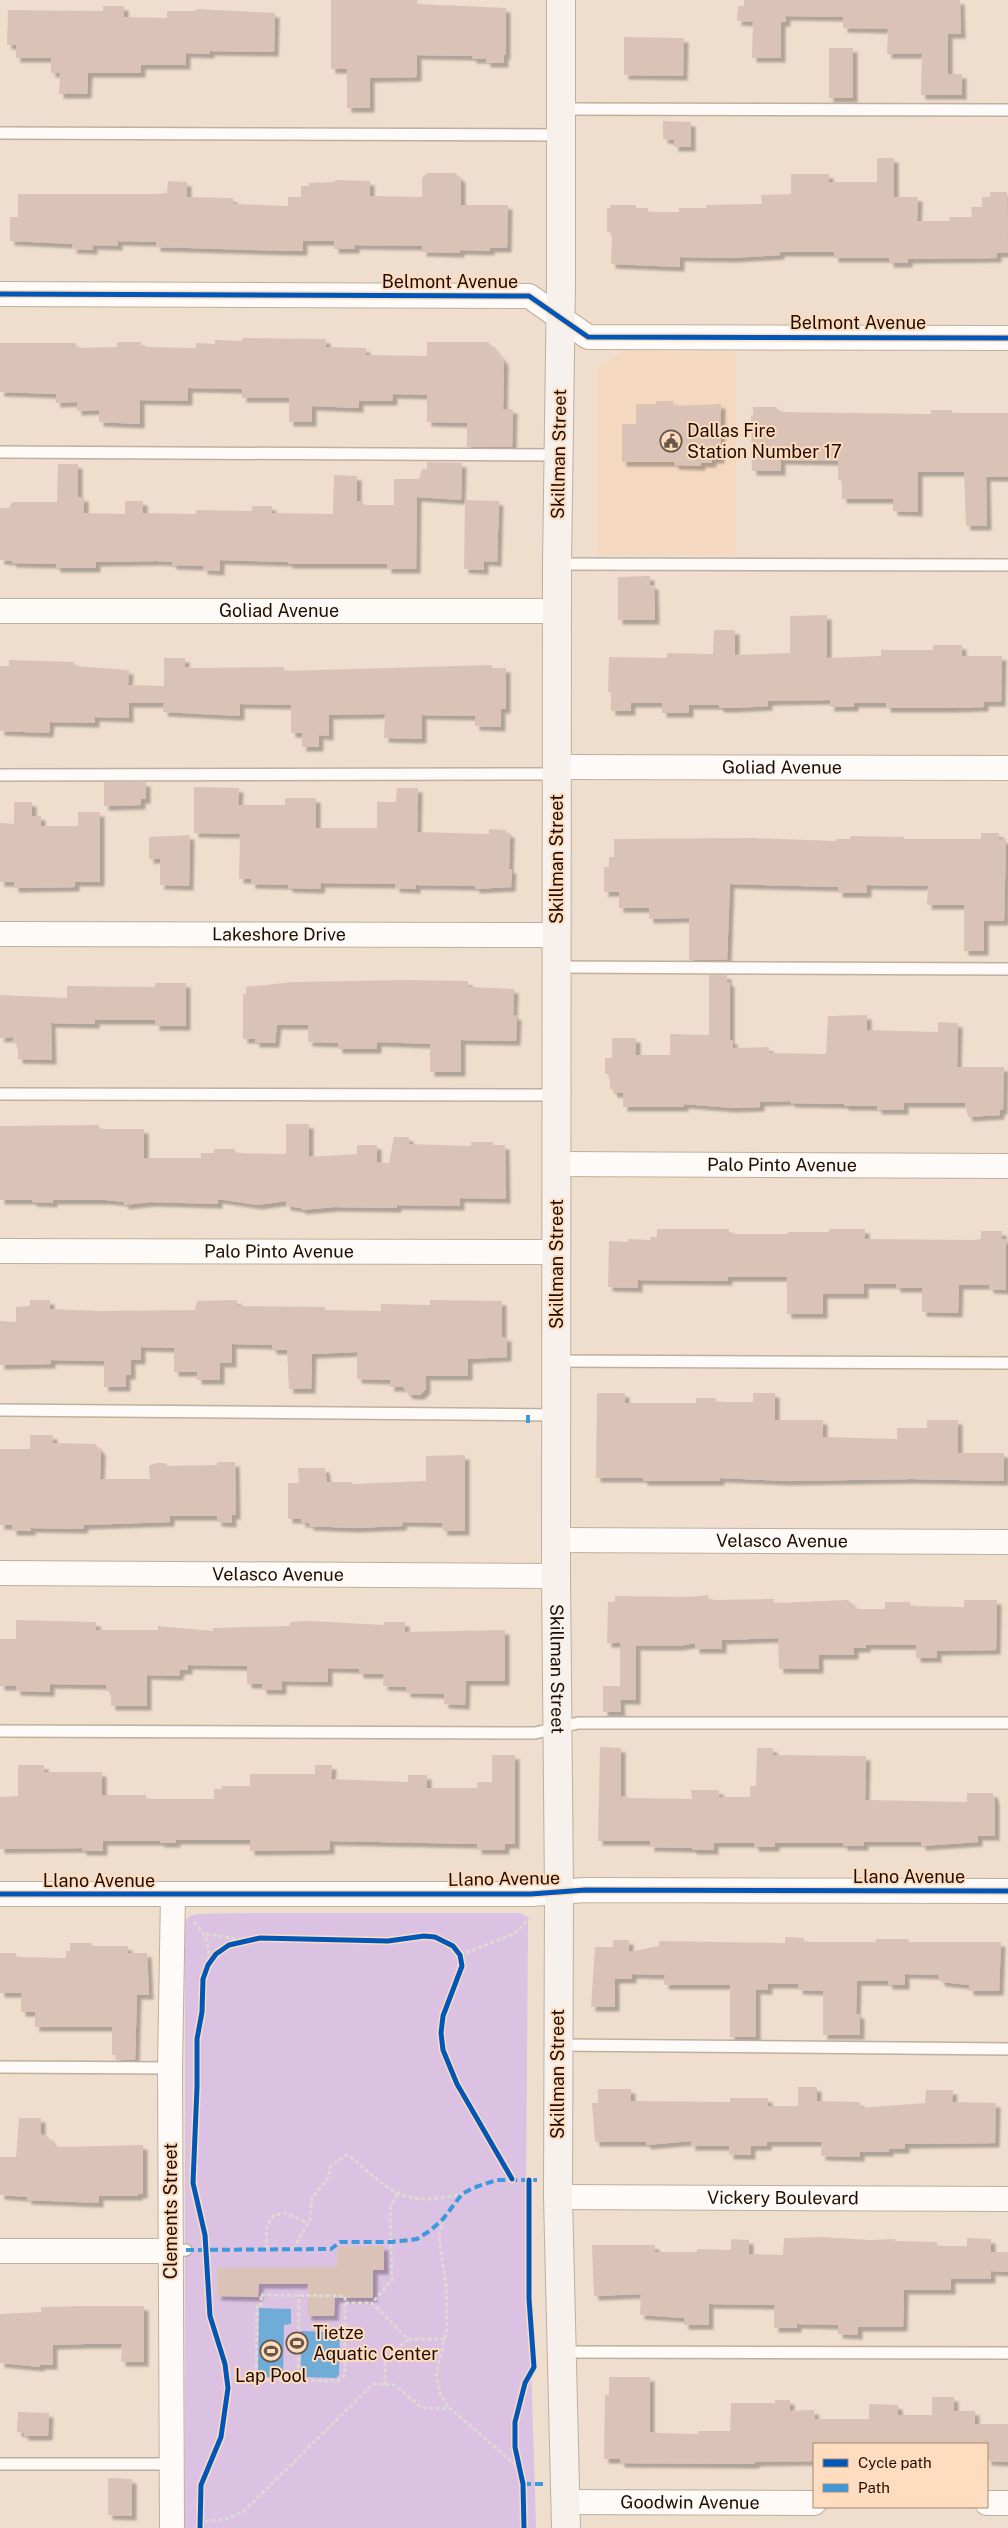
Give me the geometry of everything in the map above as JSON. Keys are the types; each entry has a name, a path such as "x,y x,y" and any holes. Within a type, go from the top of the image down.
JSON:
{"main road":[{"name":"Skillman Street","path":"561,0 557,564 556,1576 559,1892 558,2196 566,2515"}],"street":[{"name":"Belmont Avenue","path":"0,294 529,296 588,337 1008,338"},
{"name":"Goliad Avenue","path":"0,611 557,611"},
{"name":"Goliad Avenue","path":"557,770 1008,768"},
{"name":"Lakeshore Drive","path":"0,934 557,935"},
{"name":"Palo Pinto Avenue","path":"556,1164 1008,1166"},
{"name":"Palo Pinto Avenue","path":"0,1251 556,1252"},
{"name":"Velasco Avenue","path":"556,1540 1008,1542"},
{"name":"Velasco Avenue","path":"0,1573 556,1576"},
{"name":"Llano Avenue","path":"0,1894 531,1894 585,1890 1008,1891"},
{"name":"Clements Street","path":"172,2528 172,2464 179,2251 170,2068 173,1894"},
{"name":"Vickery Boulevard","path":"558,2196 1008,2200"},
{"path":"0,2251 179,2251"},
{"name":"Goodwin Avenue","path":"566,2515 813,2503"},
{"path":"988,2503 1008,2504"}],"lane":[{"path":"561,108 1008,110"},
{"path":"0,132 561,136"},
{"path":"0,452 558,455"},
{"path":"557,564 1008,565"},
{"path":"0,775 557,770"},
{"path":"557,967 1008,969"},
{"path":"0,1094 557,1095"},
{"path":"556,1361 1008,1363"},
{"path":"0,1410 556,1415"},
{"path":"0,1730 535,1733 578,1723 1008,1723"},
{"path":"558,2045 1008,2049"},
{"path":"0,2067 170,2068"},
{"path":"562,2352 1008,2353"},
{"path":"0,2464 172,2464"}],"path":[{"path":"189,1916 206,1934 209,1954 208,1965"},
{"path":"460,1956 514,1934 531,1916"},
{"path":"206,1934 244,1940"},
{"path":"292,2249 308,2222 312,2198 328,2178 330,2167 346,2155 397,2194 419,2200 462,2194"},
{"path":"372,2303 392,2280 390,2217 391,2206 397,2194"},
{"path":"266,2250 267,2225 274,2215 285,2213 308,2222"},
{"path":"444,2218 439,2237 446,2285 446,2339 436,2375 441,2397 450,2409 519,2468"},
{"path":"261,2295 299,2295 345,2296 345,2375 338,2381 256,2380 257,2306 261,2306 261,2295"},
{"path":"298,2381 299,2295"},
{"path":"345,2303 372,2303 408,2339"},
{"path":"385,2385 385,2360 408,2339 446,2339"},
{"path":"199,2522 226,2519 243,2512 373,2384 395,2385 422,2408 450,2409"}],"shaded area":[{"path":"623,351 736,352 736,555 597,555 597,369"},
{"path":"520,1913 528,1917 526,2197 536,2528 185,2528 185,1921 190,1916 198,1914"}],"water":[{"name":"Lap Pool","path":"259,2308 291,2309 291,2324 284,2325 283,2377 258,2377"},
{"path":"301,2331 340,2332 339,2375 336,2378 304,2377 301,2374"}],"building":[{"path":"331,0 417,0 417,4 506,8 506,55 504,55 504,63 486,63 486,59 472,59 472,56 417,55 417,77 370,78 370,108 347,108 347,69 331,69"},
{"path":"744,0 960,0 961,34 948,34 948,74 962,74 962,95 921,95 922,54 887,54 888,29 843,28 843,17 786,16 786,22 781,22 781,58 752,58 753,22 737,21 738,6 744,6"},
{"path":"103,6 124,6 124,17 167,18 167,11 196,11 196,9 275,13 274,52 210,51 210,54 186,53 186,65 141,65 141,73 88,73 87,94 59,94 60,73 51,73 51,58 16,58 16,45 7,45 8,10 103,11"},
{"path":"624,37 684,38 683,76 624,75"},
{"path":"829,48 853,48 853,98 829,98"},
{"path":"663,121 691,122 691,147 674,147 674,140 663,139"},
{"path":"877,158 894,158 894,197 918,197 917,221 949,221 949,217 972,217 971,207 982,207 982,197 990,197 990,192 1007,192 1008,253 997,253 997,258 908,259 908,263 889,263 889,258 834,258 834,252 780,252 780,255 731,258 680,257 680,267 611,264 612,232 607,232 607,208 610,208 610,205 636,205 636,208 648,208 648,212 679,212 679,208 706,208 706,205 762,204 761,195 791,194 791,174 829,174 829,182 877,182"},
{"path":"427,173 455,173 461,179 461,205 508,205 507,248 490,248 490,251 460,250 460,253 422,252 422,246 355,245 355,249 334,249 334,241 303,241 303,251 291,251 156,247 156,242 118,241 118,246 93,245 93,250 72,249 73,244 10,241 10,217 18,217 18,194 157,194 167,193 168,181 187,182 187,197 233,198 233,204 288,206 288,197 301,197 301,186 309,186 309,183 335,182 335,180 370,181 370,196 422,197 422,178"},
{"path":"242,338 326,339 326,347 366,348 366,355 427,356 427,342 488,342 504,361 503,409 513,409 512,447 467,447 467,423 427,422 427,395 393,394 393,401 359,401 359,408 312,406 312,422 289,422 289,398 242,398 242,389 188,388 188,401 140,400 140,424 99,422 99,410 77,411 77,402 56,403 56,394 0,392 0,343 76,343 76,348 117,347 117,342 141,342 141,347 196,348 196,343 215,344 215,340 242,341"},
{"name":"Dallas Fire Station Number 17","path":"657,401 673,401 673,406 721,404 720,459 712,459 712,463 701,463 701,466 674,465 674,462 622,462 622,424 636,424 636,404 656,404"},
{"path":"753,407 777,407 777,412 931,414 931,410 952,410 952,413 1008,413 1008,477 986,477 987,526 966,526 964,472 918,472 918,512 893,511 893,499 842,499 842,480 838,480 838,461 781,460 781,471 752,471 751,415 753,415"},
{"path":"427,462 462,463 461,500 417,497 416,569 387,569 387,564 288,564 288,562 220,560 220,571 203,570 203,566 172,565 172,562 156,561 96,562 96,568 56,568 56,564 12,563 12,561 0,560 0,508 9,508 12,502 57,502 58,464 78,464 78,497 84,497 84,513 125,514 125,501 143,501 143,513 196,514 196,510 252,511 252,506 272,506 272,513 333,514 334,475 357,476 357,501 361,501 361,505 394,505 394,479 419,479 422,469 427,469"},
{"path":"465,500 499,501 497,562 484,561 484,570 464,569"},
{"path":"650,576 650,585 654,585 655,620 618,620 618,577"},
{"path":"827,615 827,658 881,656 881,650 933,650 933,645 962,645 962,656 1002,656 1001,702 984,702 984,707 886,708 886,703 854,703 854,707 830,707 830,700 768,701 768,706 734,708 719,708 719,705 689,705 689,713 662,713 662,703 631,703 631,711 611,711 611,692 608,692 609,657 667,658 667,653 713,654 714,630 735,630 735,655 790,653 790,616"},
{"path":"164,658 185,658 185,667 284,667 284,671 492,665 492,668 506,668 506,709 501,709 501,727 475,726 475,716 422,715 422,739 384,738 385,714 329,715 329,736 319,735 319,747 302,747 302,733 291,733 291,705 240,704 240,716 163,712 164,703 129,703 129,718 95,717 95,723 50,722 49,733 0,731 0,666 9,666 9,660 74,662 74,666 129,670 128,685 164,686"},
{"path":"104,782 146,782 146,799 141,799 141,805 104,806"},
{"path":"194,787 239,788 238,805 285,805 285,798 316,798 316,828 377,828 377,802 396,802 397,788 418,788 417,832 489,834 489,829 506,830 506,833 510,833 509,869 512,869 511,887 475,889 475,886 416,885 416,889 395,888 395,884 321,883 320,889 288,888 288,885 251,884 251,879 239,879 240,834 194,833"},
{"path":"14,802 32,802 32,816 41,816 41,826 78,826 78,812 100,812 100,882 75,882 75,887 14,888 14,882 0,882 0,823 14,824"},
{"path":"981,833 999,833 999,839 1006,839 1004,921 984,921 984,951 964,951 964,905 927,905 928,886 867,885 867,893 838,893 838,887 730,884 727,960 689,960 689,918 649,919 649,908 619,908 619,892 604,892 604,867 609,867 609,857 614,857 614,839 753,838 836,841 836,839 850,839 850,836 904,837 904,839 981,839"},
{"path":"190,835 189,886 160,885 160,859 149,859 149,837"},
{"path":"709,975 727,975 727,982 730,982 730,1040 733,1040 733,1048 769,1047 769,1053 826,1054 828,1016 867,1015 867,1030 938,1032 938,1022 958,1023 957,1067 1004,1067 1003,1110 1000,1110 1000,1115 968,1117 965,1103 904,1103 904,1110 877,1110 877,1106 790,1103 790,1101 760,1102 760,1107 732,1108 684,1104 684,1107 623,1107 623,1093 613,1093 613,1089 610,1089 610,1074 605,1074 605,1058 612,1058 612,1038 636,1038 636,1055 670,1055 670,1034 709,1035"},
{"path":"468,981 468,987 514,989 513,1015 517,1016 516,1041 461,1040 461,1072 430,1072 430,1044 377,1042 377,1049 338,1049 338,1043 308,1042 308,1025 277,1025 275,1043 255,1043 255,1039 243,1039 243,994 246,994 246,987 293,982"},
{"path":"155,983 186,983 186,1026 155,1026 155,1020 95,1020 95,1024 51,1023 52,1060 18,1059 18,1043 13,1043 13,1037 0,1038 0,995 67,998 67,986 155,987"},
{"path":"286,1124 309,1124 309,1157 357,1154 357,1145 377,1145 377,1162 389,1163 394,1137 409,1137 409,1144 471,1146 471,1142 493,1142 493,1145 505,1145 506,1199 460,1198 460,1206 397,1205 397,1208 335,1207 301,1210 301,1208 286,1206 286,1201 258,1205 218,1199 218,1204 151,1202 124,1205 124,1202 106,1200 53,1200 53,1203 32,1202 32,1200 0,1200 0,1126 99,1125 99,1129 144,1129 144,1158 201,1158 201,1153 214,1153 214,1149 235,1149 235,1153 286,1154"},
{"path":"657,1229 729,1229 729,1234 788,1234 788,1232 829,1232 829,1229 865,1229 865,1239 973,1240 981,1239 981,1231 1002,1231 1002,1239 1006,1239 1006,1290 989,1289 989,1285 959,1285 958,1313 922,1312 922,1288 896,1288 896,1284 864,1284 864,1294 823,1294 823,1314 787,1314 787,1277 728,1277 728,1281 638,1280 638,1288 608,1287 609,1241 628,1242 628,1239 650,1240 650,1237 657,1237"},
{"path":"30,1300 50,1300 50,1309 99,1311 195,1310 197,1301 237,1300 237,1306 325,1307 325,1310 381,1311 381,1304 430,1305 430,1300 502,1301 502,1337 507,1337 507,1357 468,1359 468,1376 426,1376 426,1389 420,1395 409,1395 403,1387 390,1387 390,1380 357,1379 357,1352 312,1354 311,1389 289,1389 287,1350 272,1350 272,1345 232,1344 232,1363 220,1363 220,1380 197,1380 197,1372 174,1372 174,1348 141,1347 141,1360 131,1360 131,1375 126,1375 126,1387 104,1387 104,1361 51,1360 51,1364 0,1365 0,1321 16,1322 16,1307 30,1306"},
{"path":"597,1393 625,1393 625,1403 696,1403 696,1398 716,1398 716,1402 753,1402 753,1393 775,1393 775,1420 823,1420 823,1437 897,1439 897,1428 927,1428 927,1420 958,1420 958,1453 1004,1453 1004,1481 912,1479 787,1481 720,1478 720,1481 643,1481 643,1478 596,1478"},
{"path":"30,1435 53,1435 53,1443 95,1444 101,1451 100,1479 150,1479 149,1466 156,1463 165,1463 168,1466 217,1465 217,1462 235,1462 236,1515 232,1515 232,1523 217,1522 217,1516 170,1516 170,1522 84,1525 83,1529 31,1528 31,1531 12,1531 12,1525 0,1525 0,1449 30,1449"},
{"path":"465,1455 465,1531 443,1531 442,1523 403,1522 402,1526 354,1528 309,1526 309,1523 301,1523 301,1519 288,1519 288,1483 299,1483 298,1468 325,1468 327,1482 352,1482 352,1484 426,1481 426,1456"},
{"path":"708,1595 709,1600 774,1599 774,1603 848,1600 857,1609 885,1609 885,1602 910,1602 910,1606 964,1607 964,1600 997,1600 996,1650 937,1651 937,1658 916,1658 916,1645 866,1645 866,1648 854,1648 854,1655 819,1655 819,1669 779,1669 778,1638 722,1640 722,1649 695,1649 695,1643 679,1646 636,1646 636,1700 620,1700 621,1712 603,1712 603,1686 620,1686 620,1643 607,1643 608,1602 615,1602 615,1596 688,1597"},
{"path":"16,1620 96,1622 96,1630 158,1630 158,1626 213,1631 213,1628 289,1626 291,1622 309,1621 384,1625 384,1622 405,1622 405,1632 505,1630 505,1681 466,1681 465,1705 444,1704 444,1694 406,1693 406,1687 383,1686 384,1674 359,1674 359,1669 328,1668 328,1682 282,1681 282,1690 262,1690 262,1684 247,1684 247,1666 188,1665 188,1670 180,1670 179,1676 147,1675 147,1706 111,1706 111,1691 106,1691 106,1685 50,1684 50,1692 16,1691 16,1686 0,1686 0,1639 16,1639"},
{"path":"600,1747 621,1748 621,1796 629,1798 692,1799 691,1790 719,1790 719,1797 750,1797 750,1786 756,1786 757,1748 773,1748 773,1755 866,1756 865,1800 967,1802 967,1793 993,1793 995,1801 995,1836 978,1836 978,1842 921,1846 921,1842 864,1842 864,1846 843,1846 843,1843 775,1843 775,1847 754,1847 754,1843 714,1843 714,1850 650,1847 650,1841 598,1841"},
{"path":"492,1755 515,1755 515,1844 505,1844 505,1850 477,1850 477,1844 330,1841 330,1850 250,1851 250,1840 176,1840 176,1843 160,1843 160,1841 103,1841 103,1851 82,1851 82,1848 0,1849 0,1797 18,1796 18,1765 44,1765 44,1772 102,1772 102,1795 146,1795 146,1799 214,1799 214,1789 222,1789 222,1786 250,1786 250,1774 315,1774 315,1765 332,1765 331,1779 408,1782 408,1775 427,1775 427,1788 477,1788 477,1782 492,1782"},
{"path":"785,1937 804,1938 804,1942 876,1942 876,1939 909,1939 908,1942 1001,1942 999,1991 969,1991 969,1985 941,1982 938,1975 905,1974 905,1985 888,1985 888,1981 857,1981 856,2014 860,2014 860,2035 823,2035 823,1991 798,1990 798,1984 768,1984 768,1990 756,1990 756,2037 730,2037 730,1985 664,1985 665,1975 632,1974 632,1979 615,1979 615,2007 591,2007 595,1947 613,1947 613,1940 629,1940 629,1952 659,1946 659,1941 785,1943"},
{"path":"70,1943 92,1943 92,1946 128,1946 128,1953 147,1953 149,1995 137,1995 135,2060 116,2060 116,2055 112,2055 112,2027 35,2027 35,2012 21,2012 21,1993 0,1993 0,1953 16,1953 16,1957 66,1958 66,1951 70,1951"},
{"path":"798,2087 817,2087 817,2101 860,2102 860,2108 925,2103 926,2090 953,2090 952,2102 996,2103 995,2143 905,2144 905,2149 889,2149 889,2152 860,2152 860,2157 821,2156 822,2142 767,2142 767,2146 751,2146 751,2155 729,2155 729,2146 691,2146 691,2141 646,2145 646,2142 595,2142 592,2103 598,2103 598,2089 631,2089 631,2101 730,2102 730,2098 768,2098 768,2106 798,2106"},
{"path":"19,2118 41,2118 41,2134 48,2137 55,2147 143,2145 143,2194 138,2194 138,2196 99,2196 99,2203 27,2200 27,2197 0,2195 0,2157 16,2157"},
{"path":"821,2237 937,2242 937,2246 967,2246 967,2238 991,2239 991,2252 1008,2252 1008,2272 991,2271 991,2279 951,2279 951,2290 904,2290 903,2327 858,2327 858,2335 838,2334 838,2325 797,2324 797,2328 774,2328 774,2305 709,2304 709,2325 684,2325 684,2318 640,2315 641,2294 594,2296 592,2245 655,2245 655,2252 697,2252 697,2249 731,2250 731,2239 749,2240 749,2254 783,2255 784,2238"},
{"path":"384,2246 384,2270 373,2270 373,2298 335,2298 334,2316 307,2316 308,2284 259,2284 258,2297 217,2296 217,2268 337,2267 337,2247"},
{"path":"144,2306 144,2362 121,2362 122,2344 85,2344 53,2345 53,2365 40,2365 40,2367 0,2363 0,2314 41,2312 41,2307"},
{"path":"609,2377 650,2377 650,2432 698,2434 698,2431 730,2431 731,2403 775,2403 775,2400 790,2400 790,2411 814,2410 815,2419 869,2419 869,2404 898,2405 898,2415 932,2415 932,2397 954,2397 954,2411 975,2411 975,2424 1008,2424 1008,2462 988,2461 988,2443 813,2443 813,2461 755,2462 755,2464 620,2463 620,2459 604,2459 605,2395 609,2395"},
{"path":"18,2412 49,2413 48,2436 24,2436 24,2433 17,2432"},
{"path":"108,2478 132,2479 132,2516 108,2515"}],"marked path":[{"path":"528,1415 528,1425"},
{"path":"186,2250 331,2249 340,2242 392,2242 417,2239 443,2219 462,2194 473,2188 497,2180 537,2180"},
{"path":"523,2484 546,2484"}],"cycle path":[{"path":"0,294 529,296 588,337 1008,338"},
{"path":"0,1894 531,1894 585,1890 1008,1891"},
{"path":"200,2528 201,2485 221,2437 228,2388 225,2364 210,2316 205,2235 193,2183 197,2039 202,2012 203,1979 208,1965 216,1954 229,1945 260,1938 388,1941 424,1936 435,1937 453,1946 460,1955 462,1966 443,2016 441,2033 443,2050 457,2084 512,2179"},
{"path":"524,2528 523,2484 515,2447 515,2422 525,2383 534,2367 529,2299 529,2180"}],"place":[{"name":"Dallas Fire Station Number 17","path":"671,441"},
{"name":"Tietze Aquatic Center","path":"297,2343"},
{"name":"Lap Pool","path":"271,2351"}]}
